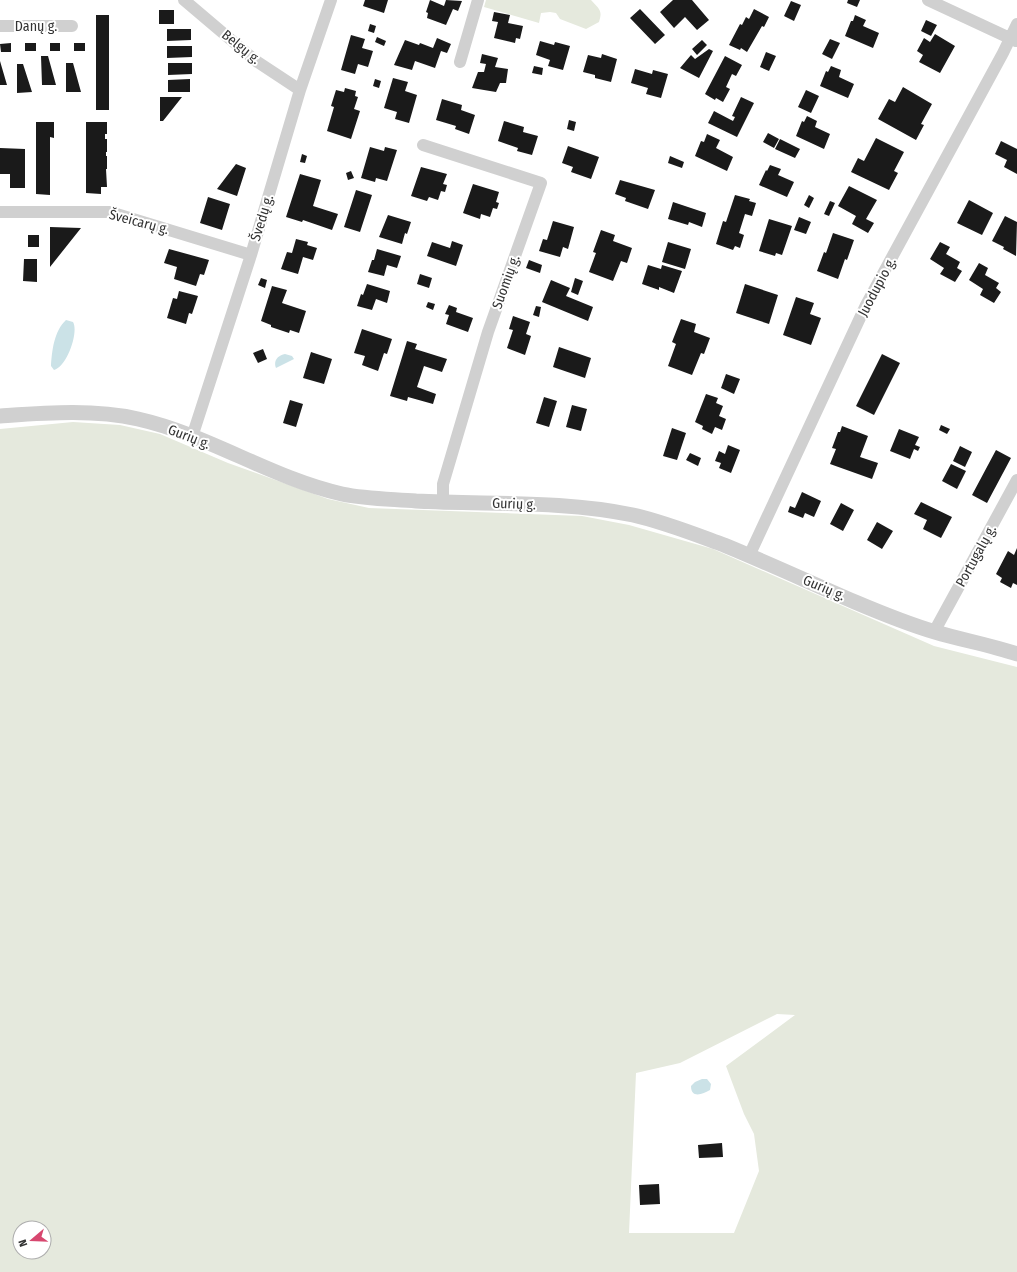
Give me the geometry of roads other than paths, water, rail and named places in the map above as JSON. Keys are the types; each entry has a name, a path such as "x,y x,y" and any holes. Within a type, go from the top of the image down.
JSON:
{"street":[{"name":"Belgų g.","path":"184,0 256,61 300,90"},
{"name":"Švedų g.","path":"192,437 251,255 300,90 331,0"},
{"path":"460,62 478,0"},
{"path":"928,0 1014,40"},
{"name":"Juodupio g.","path":"749,556 866,306 1014,40 1017,24"},
{"name":"Danų g.","path":"0,26 72,26"},
{"name":"Suomių g.","path":"423,145 541,183 488,332 444,484 443,502"},
{"name":"Šveicarų g.","path":"0,212 110,212 251,255"},
{"name":"Gurių g.","path":"0,416 74,413 108,415 137,419 192,437 271,471 321,489 366,498 550,506 597,509 634,515 670,525 749,556 874,610 934,632 1017,654"},
{"name":"Portugalų g.","path":"934,632 1017,480"}],"water":[{"path":"66,320 73,322 73,341 71,349 63,363 54,370 51,366 54,342 56,335"},
{"path":"285,354 292,356 294,359 276,368 275,363 277,359"},
{"path":"702,1079 707,1079 711,1084 710,1090 701,1094 693,1093 691,1086 695,1082"}]}
